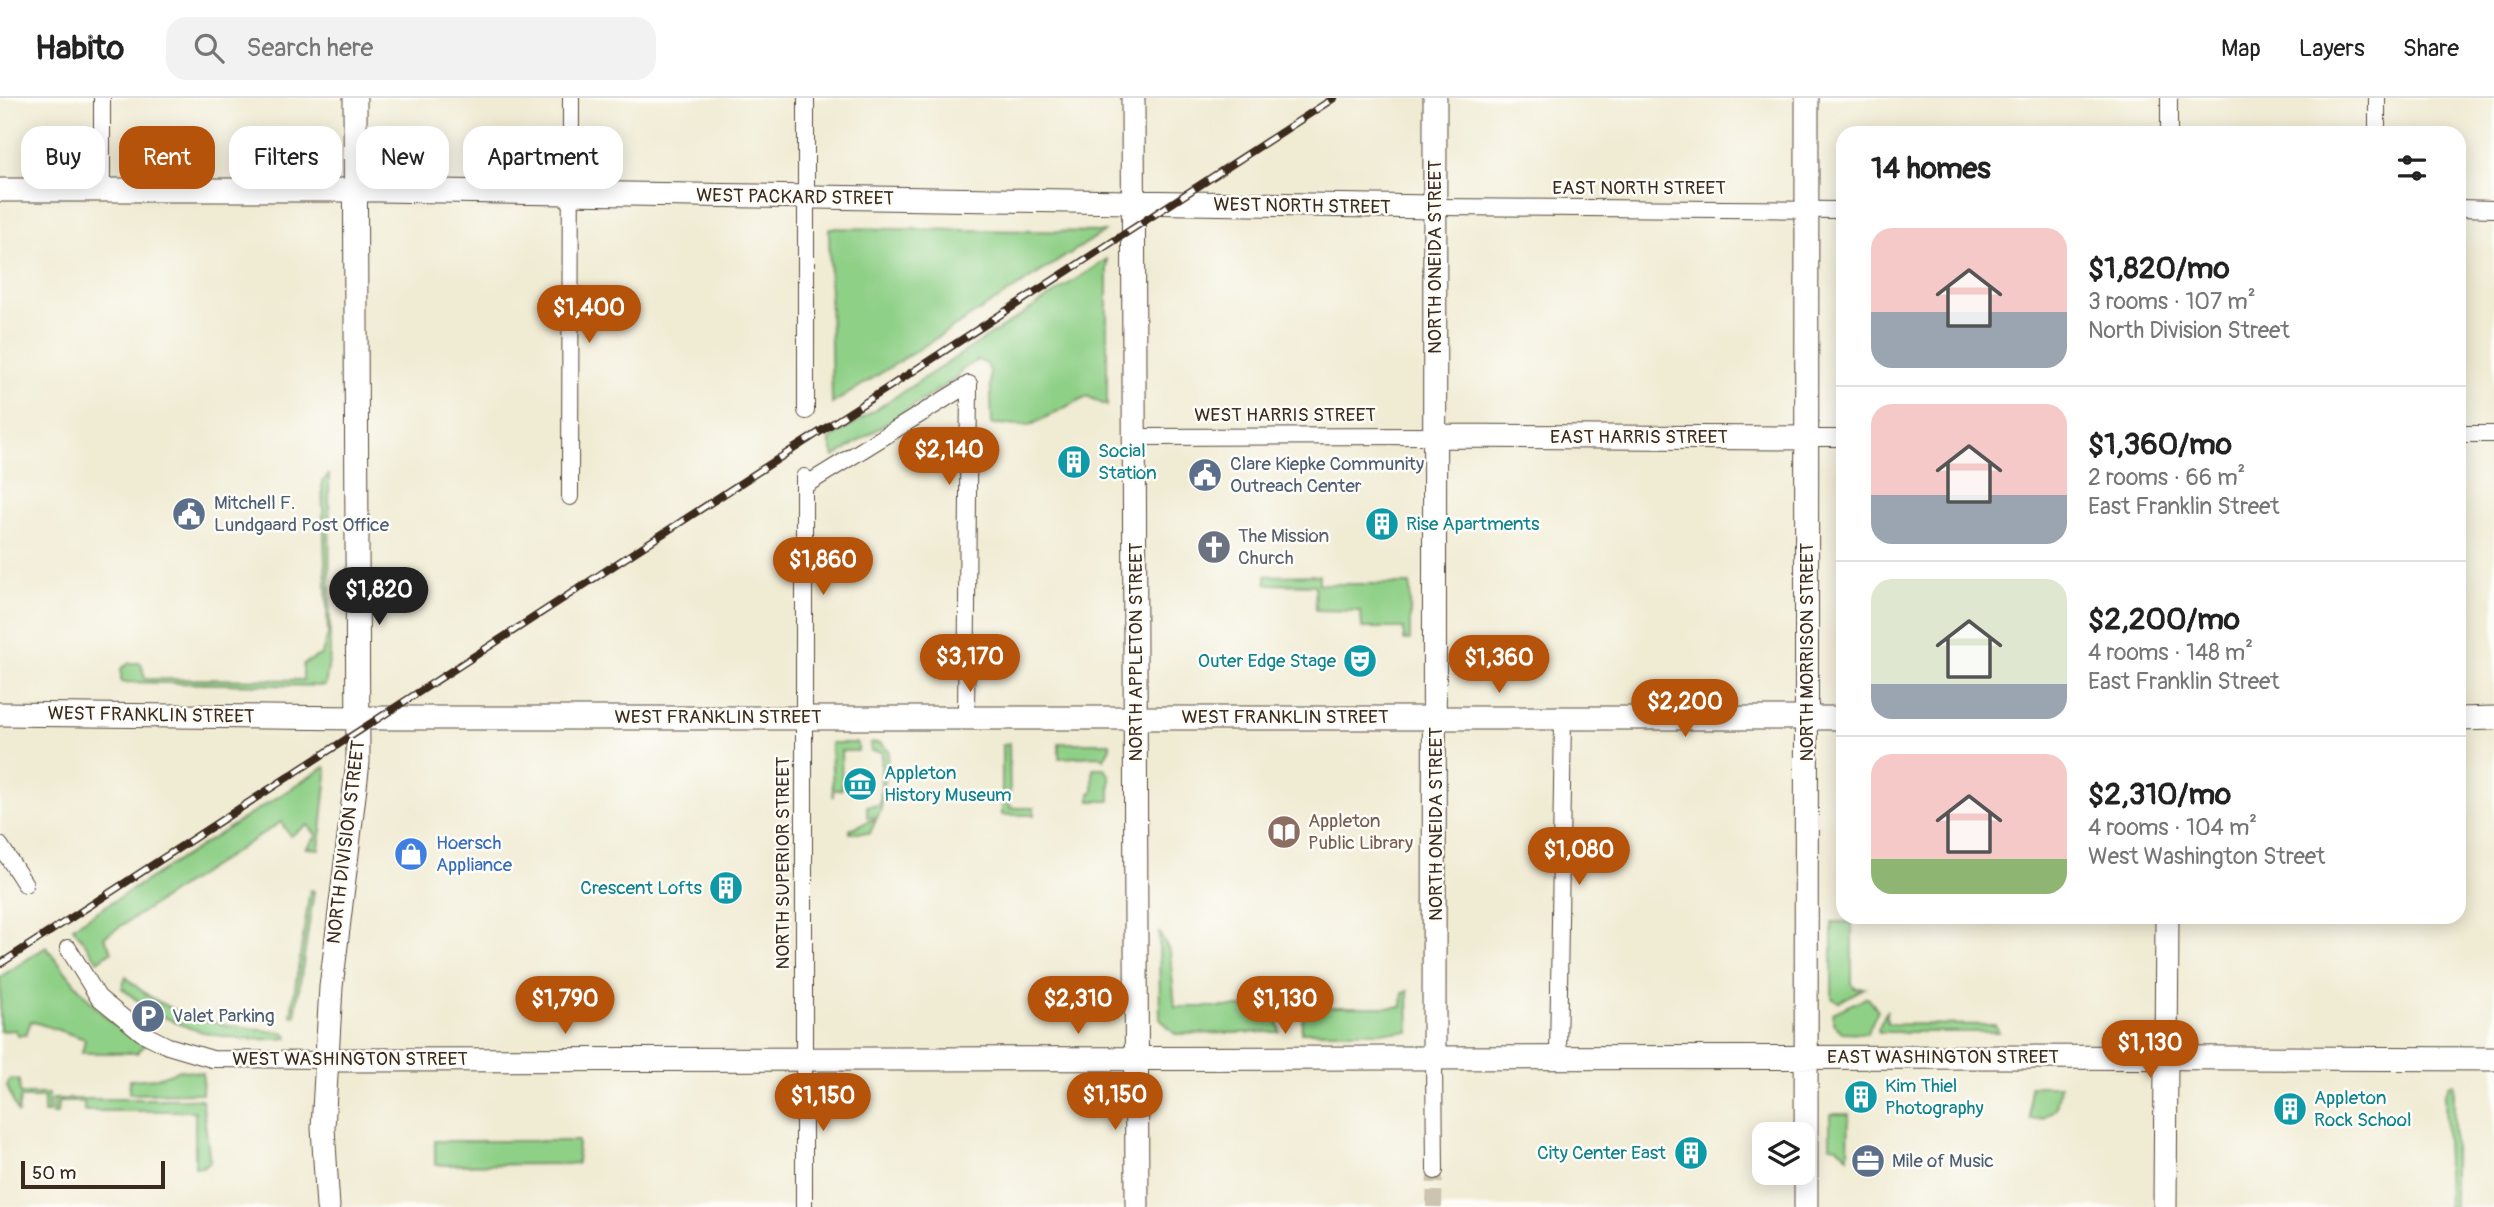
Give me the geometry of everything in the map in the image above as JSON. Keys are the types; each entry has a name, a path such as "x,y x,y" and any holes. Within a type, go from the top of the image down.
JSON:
{"street":[{"path":"102,98 102,126"},
{"name":"NORTH DIVISION STREET","path":"328,1207 323,1128 334,938 358,762 355,98"},
{"path":"570,496 571,98"},
{"path":"806,98 806,411"},
{"name":"NORTH APPLETON STREET","path":"1133,98 1137,1207"},
{"name":"NORTH ONEIDA STREET","path":"1435,98 1435,1171"},
{"name":"NORTH MORRISON STREET","path":"1806,1207 1807,98"},
{"path":"2169,98 2169,126"},
{"path":"2377,98 2377,126"},
{"name":"WEST PACKARD STREET","path":"0,190 571,193 1169,204"},
{"name":"WEST NORTH STREET","path":"1169,204 1436,207"},
{"name":"EAST NORTH STREET","path":"1436,207 1836,210"},
{"path":"2466,208 2494,209"},
{"name":"NORTH SUPERIOR STREET","path":"804,1207 804,481 968,384 966,716"},
{"path":"2466,434 2494,434"},
{"name":"WEST HARRIS STREET","path":"1135,437 1435,436"},
{"name":"EAST HARRIS STREET","path":"1435,436 1836,438"},
{"name":"WEST FRANKLIN STREET","path":"0,714 358,718 1836,718"},
{"path":"1558,1057 1563,717"},
{"path":"2466,719 2494,718"},
{"path":"0,845 25,884"},
{"path":"2165,1207 2167,924"},
{"name":"WEST WASHINGTON STREET","path":"68,948 98,997 142,1033 168,1046 212,1059 1434,1058"},
{"name":"EAST WASHINGTON STREET","path":"1434,1058 2494,1059"}],"green space":[{"path":"829,228 1104,232 832,404"},
{"path":"1107,259 1107,406 1087,396 1031,425 992,424 990,371 987,364 978,360 962,370 957,378 834,457 829,440"},
{"path":"329,475 330,655 325,686 121,682 121,669 129,663 141,663 145,679 303,680 303,664 322,654 328,635 322,482"},
{"path":"1319,575 1319,584 1410,584 1410,640 1404,640 1404,628 1362,628 1361,611 1316,610 1315,585 1266,584 1266,576"},
{"path":"831,743 858,743 858,751 841,751 842,789 833,790 833,797"},
{"path":"870,743 880,743 889,751 881,809 877,818 867,817 867,806 880,805 882,752 871,751"},
{"path":"1009,743 1010,808 1034,808 1034,815 1002,815 1002,746"},
{"path":"1059,743 1110,743 1110,747 1104,759 1099,756 1059,758"},
{"path":"325,767 327,774 319,849 306,848 317,836 308,825 290,836 281,822 104,937 112,951 98,961 73,927"},
{"path":"1093,768 1104,768 1110,776 1110,801 1090,801 1090,793 1093,792"},
{"path":"877,818 870,833 850,833 850,829"},
{"path":"310,890 314,891 295,1016 291,1015"},
{"path":"1832,922 1852,924 1852,983 1854,988 1864,988 1839,1002 1832,998"},
{"path":"1159,932 1170,952 1175,1007 1275,1007 1280,1032 1175,1034 1160,1018"},
{"path":"46,947 102,1014 145,1045 137,1053 82,1053 85,1039 31,1021 26,1035 18,1035 16,1030 0,1031 0,977"},
{"path":"126,977 143,992 180,1012 221,1024 286,1033 288,1038 243,1039 199,1031 179,1024 140,1002 122,988"},
{"path":"1408,991 1409,1032 1301,1032 1304,1007 1402,1007 1403,993"},
{"path":"1867,997 1878,1010 1867,1033 1842,1032 1833,1023 1833,1013"},
{"path":"1887,1010 1887,1023 1890,1024 1995,1025 1999,1032 1879,1032"},
{"path":"180,1070 203,1073 202,1093 129,1094 130,1080 157,1078"},
{"path":"10,1079 19,1080 20,1094 49,1094 49,1113 44,1113 44,1098 20,1098 18,1114 7,1086"},
{"path":"2450,1084 2454,1084 2454,1207 2448,1207 2445,1094"},
{"path":"1082,1085 1109,1085 1109,1103 1085,1112"},
{"path":"2030,1086 2060,1086 2056,1108 2043,1118 2030,1120"},
{"path":"53,1099 202,1099 210,1162 202,1167 195,1167 195,1111 84,1111 84,1102 58,1102 57,1114 52,1114"},
{"path":"1830,1114 1849,1114 1848,1156 1837,1147 1830,1146"},
{"path":"435,1141 578,1141 577,1164 435,1165"}],"tunnel":[{"path":"1434,1207 1435,1171"}],"railway":[{"path":"0,964 1334,98"}],"place":[{"name":"Social Station","path":"1074,462"},
{"name":"Clare Kiepke Community Outreach Center","path":"1205,475"},
{"name":"Mitchell F. Lundgaard Post Office","path":"189,514"},
{"name":"Rise Apartments","path":"1382,524"},
{"name":"The Mission Church","path":"1214,547"},
{"name":"Outer Edge Stage","path":"1360,661"},
{"name":"Appleton History Museum","path":"860,784"},
{"name":"Appleton Public Library","path":"1284,832"},
{"name":"Hoersch Appliance","path":"411,854"},
{"name":"Crescent Lofts","path":"726,888"},
{"name":"Valet Parking","path":"148,1016"},
{"name":"Kim Thiel Photography","path":"1861,1097"},
{"name":"Appleton Rock School","path":"2290,1109"},
{"name":"City Center East","path":"1691,1153"},
{"name":"Mile of Music","path":"1868,1161"}]}
